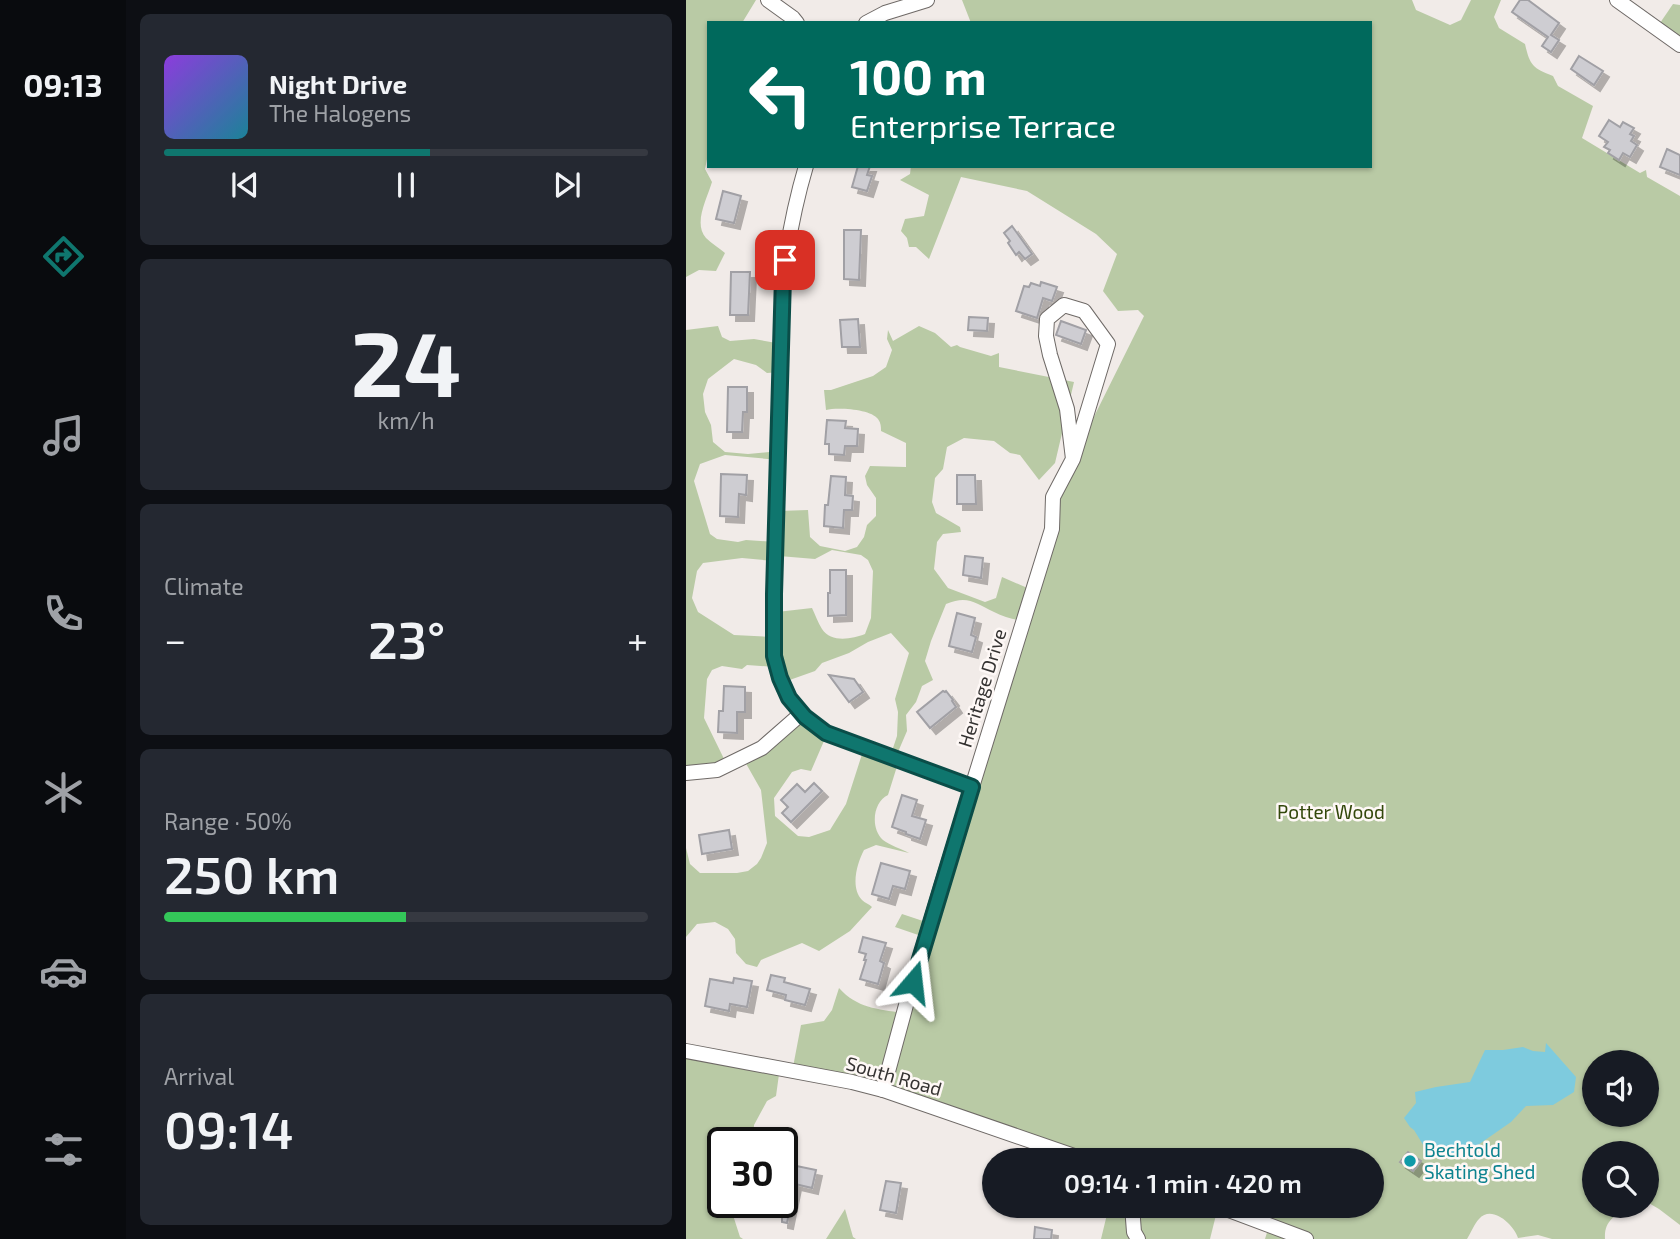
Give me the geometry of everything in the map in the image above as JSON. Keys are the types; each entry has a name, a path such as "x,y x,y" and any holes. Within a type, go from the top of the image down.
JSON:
{"street":[{"path":"768,0 795,21"},
{"path":"870,21 885,13 927,0"},
{"path":"1618,0 1680,45"},
{"path":"805,168 787,243 783,277 774,656 789,698 805,717 826,733 972,787"},
{"path":"1064,304 1084,311 1108,344 1073,458 1067,409 1046,337 1047,319 1064,304"},
{"name":"Heritage Drive","path":"883,1090 1016,639 1052,529 1053,497 1073,458"},
{"path":"686,773 717,770 762,748 802,713"},
{"name":"South Road","path":"686,1051 883,1090 1051,1148"},
{"path":"1133,1218 1134,1232 1138,1239"},
{"path":"1250,1218 1306,1239"}],"green space":[{"path":"686,0 756,0 743,21 707,21 705,169 712,182 702,211 701,225 706,238 725,253 716,271 699,270 686,277"},
{"name":"Potter Wood","path":"962,0 1412,0 1416,10 1450,25 1461,20 1471,0 1501,0 1494,17 1499,28 1525,44 1533,65 1553,76 1558,86 1593,106 1582,138 1640,173 1646,170 1647,177 1680,196 1680,1225 1659,1209 1659,1141 1582,1141 1582,1218 1613,1218 1606,1228 1605,1239 1552,1239 1538,1235 1518,1238 1507,1222 1490,1214 1479,1219 1467,1239 1265,1239 1269,1226 1248,1218 1384,1218 1384,1148 1047,1148 793,1067 801,1025 824,1021 832,1010 839,988 860,1004 903,1013 927,938 895,927 902,914 929,923 1022,621 971,601 960,600 946,604 925,661 933,680 922,686 916,702 906,715 907,731 898,752 899,760 888,795 876,809 875,822 883,840 909,853 876,845 864,850 857,868 856,889 862,900 872,907 850,931 819,951 802,943 761,960 757,967 746,964 736,953 735,939 728,929 715,922 697,924 686,937 686,848 690,864 700,873 737,873 748,871 757,864 767,843 761,790 744,760 800,716 827,734 811,771 801,769 792,772 774,798 775,816 798,836 809,837 830,830 846,804 864,748 891,754 897,736 898,712 895,699 909,653 891,633 822,663 815,671 784,682 776,667 747,665 742,669 722,666 712,670 707,679 704,718 727,765 686,772 686,330 718,326 722,337 730,341 754,339 782,344 781,372 767,373 756,365 734,359 708,379 703,394 713,442 725,452 748,454 779,451 779,460 725,455 700,464 694,481 710,534 717,539 738,542 775,542 779,511 808,510 810,537 820,546 845,551 857,547 864,537 867,525 876,516 876,498 867,485 865,476 870,466 906,467 906,443 881,431 878,419 868,413 845,409 826,410 824,390 873,376 886,367 892,350 887,339 888,330 893,341 919,326 935,333 951,347 957,345 991,356 999,353 999,367 1074,382 1055,463 1039,480 1020,455 1010,453 994,441 964,438 947,447 943,469 935,478 932,502 936,513 960,527 961,532 943,534 937,542 934,569 948,588 985,602 996,598 1002,577 1032,590 1073,459 1144,316 1138,310 1118,311 1103,291 1117,254 1096,234 1027,191 961,177 929,259 916,247 909,247 907,238 901,231 905,219 924,216 929,195 900,180 910,174 911,168 1372,168 1372,21 970,21","holes":["832,550 861,555 868,560 873,571 871,618 865,634 848,638 836,638 826,633 812,608 777,612 774,637 734,635 698,612 692,598 697,571 703,563 742,558 774,561 779,556 815,559"]},
{"path":"1673,4 1680,5 1680,44 1658,26"},
{"path":"686,1050 780,1067 776,1096 767,1101 754,1127 707,1127 707,1218 734,1218 743,1239 686,1239"},
{"path":"845,1209 853,1237 856,1239 826,1239"},
{"name":"Potter Wood","path":"1106,1218 1215,1218 1210,1239 1101,1239"}],"water":[{"path":"1546,1043 1576,1077 1574,1092 1553,1105 1526,1106 1511,1122 1465,1154 1434,1153 1425,1148 1404,1118 1416,1103 1415,1092 1470,1082 1485,1050 1523,1047 1545,1052"}],"building":[{"path":"1520,0 1528,0 1559,23 1551,35 1559,40 1551,52 1542,46 1548,37 1512,12"},
{"path":"1579,56 1603,71 1594,85 1571,69"},
{"path":"1609,120 1620,127 1623,122 1634,128 1630,134 1634,136 1631,141 1637,145 1630,157 1623,153 1619,160 1604,147 1608,142 1599,136"},
{"path":"1667,149 1680,155 1680,175 1660,167"},
{"path":"857,168 869,168 867,175 872,176 867,191 852,187"},
{"path":"723,191 741,196 734,223 716,219"},
{"path":"1012,226 1032,254 1025,259 1019,252 1016,255 1004,233"},
{"path":"844,230 861,230 859,280 844,279"},
{"path":"731,272 750,272 748,315 730,315"},
{"path":"1041,282 1057,287 1052,301 1043,298 1037,318 1016,311 1024,286 1029,287 1031,283 1040,286"},
{"path":"969,317 988,318 987,331 968,330"},
{"path":"858,319 860,347 842,347 840,320"},
{"path":"1061,321 1086,330 1081,344 1056,335"},
{"path":"728,387 747,387 747,412 743,412 742,432 727,432"},
{"path":"827,420 846,421 845,428 858,429 857,446 845,446 844,455 829,454 829,444 825,444"},
{"path":"721,474 747,475 746,495 739,494 738,517 720,516"},
{"path":"957,475 975,475 976,504 957,504"},
{"path":"831,476 846,477 845,495 853,496 852,510 844,510 843,528 824,526"},
{"path":"965,556 983,558 981,578 963,575"},
{"path":"830,570 846,570 846,615 828,616"},
{"path":"957,613 975,618 971,635 976,637 972,652 949,646"},
{"path":"829,675 854,679 863,692 849,702"},
{"path":"724,686 745,687 745,712 737,712 737,733 718,732 719,711 723,711"},
{"path":"946,691 956,707 930,728 917,712"},
{"path":"814,783 822,791 791,822 782,813 788,807 781,800 797,784 805,792"},
{"path":"902,795 917,800 912,816 926,820 920,839 892,827"},
{"path":"729,830 732,849 702,854 699,835"},
{"path":"881,863 910,871 905,889 893,886 889,899 872,894"},
{"path":"863,937 886,943 880,961 884,963 878,984 860,979 866,960 866,954 859,952"},
{"path":"771,975 785,978 784,982 810,989 805,1005 785,1000 786,995 767,990"},
{"path":"734,978 752,981 747,1007 730,1004 729,1011 705,1006 710,979 733,983"},
{"name":"Bechtold Skating Shed","path":"1408,1152 1421,1161 1413,1171 1400,1162"},
{"path":"798,1166 816,1170 812,1188 798,1185"},
{"path":"886,1181 901,1183 896,1213 880,1210"},
{"path":"1035,1227 1052,1230 1051,1239 1034,1239"}],"place":[{"name":"Bechtold Skating Shed","path":"1410,1161"}],"route":[{"path":"785,260 774,594 774,656 780,678 789,698 805,717 826,733 972,787 913,982"}]}
